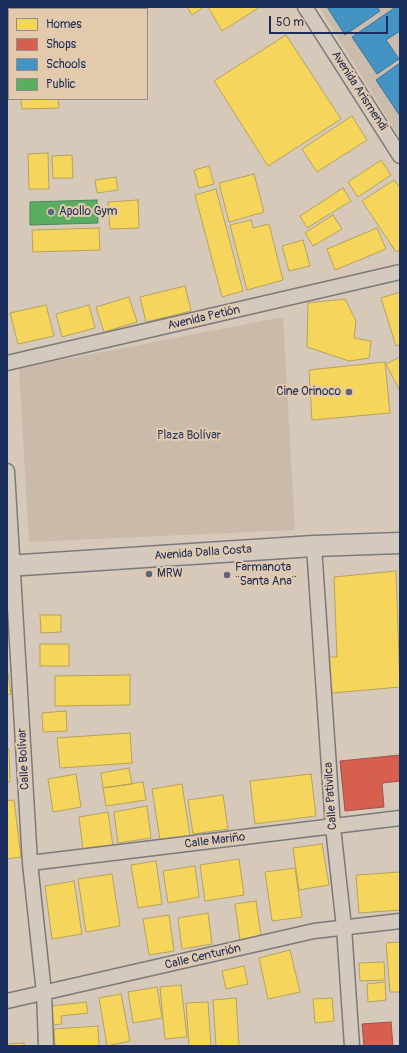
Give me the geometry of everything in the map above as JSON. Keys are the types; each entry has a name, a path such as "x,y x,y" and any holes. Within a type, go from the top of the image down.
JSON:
{"main road":[{"name":"Avenida Dalla Costa","path":"10,566 314,546 400,543"}],"street":[{"name":"Avenida Arismendi","path":"305,7 400,156"},
{"name":"Avenida Petión","path":"7,363 400,272"},
{"name":"Calle Bolívar","path":"7,472 10,566 30,863 44,993 46,1046"},
{"name":"Calle Pativilca","path":"314,546 333,827 344,927 352,1046"},
{"name":"Calle Mariño","path":"30,863 400,818"},
{"name":"Calle Centurión","path":"7,1001 314,931 400,921"}],"shaded area":[{"path":"319,7 400,7 400,138"}],"green space":[{"name":"Plaza Bolívar","path":"283,317 295,530 29,542 19,368"}],"building: Homes":[{"path":"42,7 80,8 43,8"},
{"path":"187,7 204,7 192,15"},
{"path":"208,7 260,7 222,31"},
{"path":"286,35 341,119 268,166 214,81"},
{"path":"21,100 58,100 59,108 22,109"},
{"path":"352,116 367,140 317,172 302,149"},
{"path":"48,153 49,189 29,189 28,154"},
{"path":"72,155 73,178 53,178 52,156"},
{"path":"381,160 391,175 358,197 348,182"},
{"path":"209,166 214,184 199,188 194,170"},
{"path":"254,174 264,212 229,222 219,183"},
{"path":"116,177 118,190 97,193 95,180"},
{"path":"394,180 400,188 400,250 396,252 362,201"},
{"path":"343,188 351,201 307,228 300,216"},
{"path":"216,189 243,291 222,297 195,195"},
{"path":"138,200 139,228 110,229 108,202"},
{"path":"333,215 342,229 313,246 305,233"},
{"path":"251,220 253,228 269,224 283,280 247,290 230,225"},
{"path":"99,228 100,250 33,252 32,230"},
{"path":"377,228 386,249 335,270 327,249"},
{"path":"303,240 310,266 289,271 282,246"},
{"path":"185,286 191,311 146,322 140,297"},
{"path":"400,292 400,345 396,346 381,298"},
{"path":"129,297 137,322 104,332 96,307"},
{"path":"345,299 356,321 354,338 371,341 369,358 349,361 307,347 308,303"},
{"path":"46,305 54,336 18,344 10,313"},
{"path":"89,305 95,328 62,337 56,314"},
{"path":"400,357 400,391 386,364"},
{"name":"Cine Orinoco","path":"385,362 390,413 312,420 309,370"},
{"path":"396,571 400,687 332,693 327,657 337,657 334,577"},
{"path":"40,615 61,615 61,632 41,633"},
{"path":"40,644 69,644 69,666 40,666"},
{"path":"7,666 11,694 7,695"},
{"path":"130,675 130,705 55,706 55,676"},
{"path":"66,711 67,731 43,732 42,713"},
{"path":"130,733 132,763 60,768 57,738"},
{"path":"7,749 9,749 10,782 7,782"},
{"path":"129,768 132,784 103,788 101,773"},
{"path":"76,774 81,807 53,812 48,779"},
{"path":"311,774 316,816 255,824 250,781"},
{"path":"143,782 146,800 106,806 103,788"},
{"path":"182,784 190,836 160,840 152,789"},
{"path":"223,795 228,829 193,834 188,800"},
{"path":"14,800 21,857 7,859 7,801"},
{"path":"147,806 151,838 118,843 114,812"},
{"path":"108,812 113,846 83,850 79,817"},
{"path":"322,844 329,885 299,890 293,848"},
{"path":"239,859 244,895 205,901 200,865"},
{"path":"156,861 162,904 138,908 131,865"},
{"path":"195,866 199,897 168,903 163,871"},
{"path":"295,868 302,917 272,921 265,872"},
{"path":"400,872 400,910 359,913 356,875"},
{"path":"112,874 120,926 86,932 78,879"},
{"path":"74,881 82,934 52,939 45,886"},
{"path":"256,901 261,936 240,940 235,904"},
{"path":"208,913 212,944 182,949 178,918"},
{"path":"169,915 174,951 149,955 143,919"},
{"path":"400,942 400,992 390,992 386,943"},
{"path":"290,950 300,992 268,999 259,958"},
{"path":"384,962 385,980 360,981 359,963"},
{"path":"244,966 248,984 226,989 222,971"},
{"path":"385,982 386,1000 368,1002 367,984"},
{"path":"181,985 187,1037 165,1039 160,987"},
{"path":"157,987 162,1018 133,1023 128,992"},
{"path":"121,994 130,1041 107,1046 99,998"},
{"path":"236,998 239,1046 216,1046 213,1000"},
{"path":"332,998 334,1021 315,1023 313,999"},
{"path":"86,1002 88,1013 61,1016 62,1024 53,1025 51,1006"},
{"path":"208,1002 211,1046 189,1046 186,1003"},
{"path":"98,1026 99,1046 55,1046 54,1029"},
{"path":"24,1043 24,1046 7,1046 7,1044"}],"building: Shops":[{"path":"400,755 400,781 382,783 384,807 345,811 340,761"},
{"path":"391,1022 393,1046 364,1046 362,1024"}],"building: Schools":[{"path":"327,7 377,7 380,11 345,35"},
{"path":"396,7 400,7 400,31 386,40 399,59 377,74 352,37"},
{"path":"400,63 400,116 376,80"}],"building: Public":[{"path":"97,200 98,223 30,225 30,202"}],"place":[{"name":"Apollo Gym","path":"51,212"},
{"name":"Cine Orinoco","path":"349,392"},
{"name":"MRW","path":"149,574"},
{"name":"Farmanota ¨Santa Ana¨","path":"227,575"}]}
